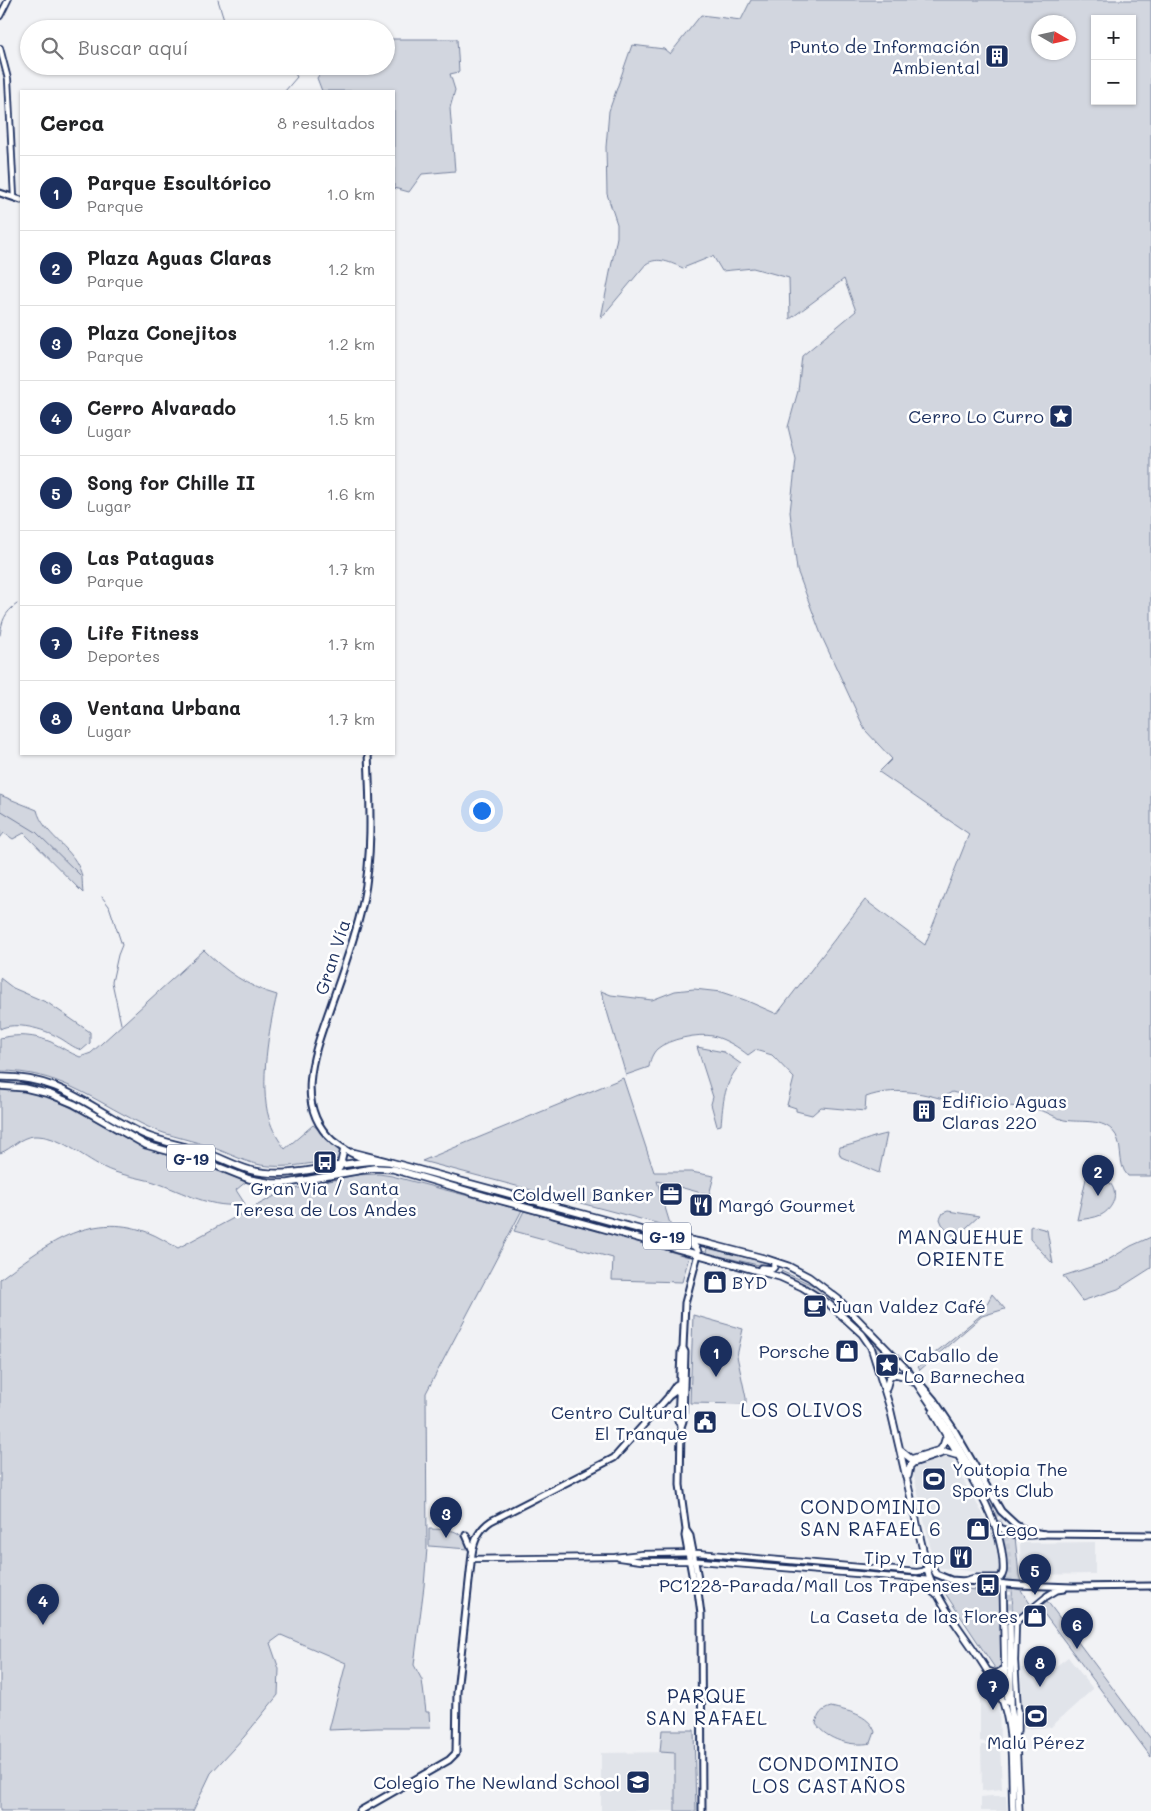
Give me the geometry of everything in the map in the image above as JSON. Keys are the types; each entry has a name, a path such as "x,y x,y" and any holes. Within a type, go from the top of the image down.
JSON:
{"main road":[{"path":"0,193 20,200"},
{"name":"Gran Vía","path":"368,755 370,817 365,894 354,935 318,1043 310,1081 311,1104 316,1120 327,1135 351,1155 393,1169"},
{"name":"G-19","path":"0,1076 27,1078 51,1084 77,1096 143,1134 209,1153 250,1170 279,1174 341,1164 370,1161 390,1162 658,1234 709,1244 788,1266 833,1294 926,1390 941,1410 1003,1514 1021,1528 1044,1534 1151,1535"},
{"name":"G-19","path":"0,1086 25,1088 50,1094 74,1104 146,1145 204,1161 249,1179 272,1183 298,1182 374,1168 393,1169 495,1199 743,1266 780,1277 818,1295 862,1334 874,1353 886,1391 923,1551 934,1572 951,1580"},
{"path":"335,1174 339,1170 346,1150"},
{"name":"Gran Vía","path":"346,1150 390,1162"},
{"path":"272,1183 278,1177 303,1174 319,1168"},
{"path":"658,1234 694,1245 698,1250 686,1303 683,1348 685,1352 682,1384 680,1485 686,1530 685,1536 691,1553 693,1580 697,1584 701,1614 702,1811"},
{"path":"743,1266 746,1264 771,1270 774,1268 774,1262"},
{"path":"780,1277 780,1270 788,1266"},
{"path":"909,1372 947,1428 987,1496"},
{"path":"886,1391 890,1378 895,1374 904,1376 915,1383"},
{"path":"360,1811 449,1760 456,1753 457,1692 472,1550 477,1534 489,1523 609,1461 617,1455 668,1396 682,1384"},
{"path":"681,1426 678,1421 682,1384"},
{"path":"668,1396 676,1397 679,1401"},
{"path":"925,1396 956,1455 985,1502 995,1524 1002,1554 1002,1575 997,1579 975,1578 964,1580"},
{"path":"900,1450 908,1457 914,1458 941,1449 946,1437"},
{"path":"907,1480 910,1466 913,1463 946,1452 956,1455"},
{"path":"995,1524 1006,1532 1016,1535 1044,1534"},
{"path":"466,1535 472,1550"},
{"path":"923,1551 930,1580 940,1601"},
{"path":"916,1579 929,1587 940,1601 1000,1694 1007,1716 1011,1749 1013,1811"},
{"path":"930,1580 964,1580 1072,1587 1151,1586"},
{"path":"1003,1584 1005,1670 1007,1696 1011,1708"},
{"path":"1047,1596 1057,1590 1072,1587"},
{"path":"1010,1625 1011,1708 1016,1740"},
{"path":"986,1670 996,1674 1005,1670"},
{"path":"1018,1710 1016,1740 1019,1811"}],"street":[{"path":"0,16 8,0"},
{"path":"0,48 8,79 14,197"},
{"path":"471,1559 615,1558 642,1554 691,1553 919,1572 926,1568"},
{"path":"726,1563 726,1559 739,1560 743,1557"},
{"path":"615,1558 636,1561 726,1563 930,1580"},
{"path":"888,1576 896,1574 897,1570"},
{"path":"1018,1710 1015,1661 1016,1624 1018,1619 1047,1596"}],"shaded area":[{"path":"751,0 1151,0 1151,1176 1128,1176 1122,1166 1120,1147 1116,1135 1107,1126 1064,1120 1039,1110 1001,1105 952,1092 947,1095 946,1100 896,1091 876,1094 866,1097 865,1111 821,1107 812,1115 796,1111 796,1108 787,1105 794,1078 772,1055 755,1050 748,1055 732,1044 713,1036 692,1036 668,1042 655,1051 649,1067 626,1075 601,991 611,995 652,1000 675,991 694,989 721,992 777,1014 865,900 925,945 969,834 879,772 892,759 865,730 822,637 797,570 790,512 796,460 788,427 798,391 802,356 856,311 844,279 790,319 789,278 753,268 722,271 713,256 683,268 660,260 646,264 601,318 617,237 617,224 607,194 606,147 609,111 632,45 664,49 670,54 701,15 741,20"},
{"path":"395,39 457,39 459,72 450,74 455,90 450,108 455,171 422,174 409,192 395,188 395,90 322,90 317,78 319,75 395,75"},
{"path":"0,795 37,810 45,826 76,862 82,875 83,893 24,833 13,839 4,833 0,838"},
{"path":"204,950 220,965 247,983 277,995 268,1040 265,1090 270,1122 280,1142 285,1149 313,1125 343,1149 340,1159 287,1166 269,1166 253,1163 148,1127 57,1081 21,1072 0,1071 0,1038 13,1036 32,1037 51,1042 80,1057 91,1053"},
{"path":"0,978 13,988 48,1003 90,1032 90,1043 82,1050 52,1034 37,1029 13,1026 0,1029"},
{"path":"697,1047 724,1052 741,1064 728,1085 721,1125 717,1126 711,1104 713,1097"},
{"path":"623,1078 654,1172 691,1172 714,1176 709,1195 657,1181 671,1227 422,1161"},
{"path":"0,1089 20,1090 57,1101 144,1147 247,1181 236,1190 245,1204 233,1205 210,1202 154,1182 115,1172 61,1142 43,1137 29,1137 0,1153"},
{"path":"887,1134 879,1173 841,1157 840,1147"},
{"path":"379,1174 522,1210 426,1393 427,1548 414,1665 422,1680 426,1712 429,1712 430,1728 329,1730 346,1663 281,1635 270,1643 279,1669 278,1695 244,1737 211,1773 193,1811 0,1811 0,1279 50,1244 86,1229 126,1226 147,1232 178,1248 282,1192 355,1175"},
{"path":"1087,1174 1109,1182 1114,1191 1114,1200 1109,1209 1101,1215 1077,1220"},
{"path":"524,1211 689,1257 682,1282 612,1280 613,1258 514,1231"},
{"path":"948,1211 979,1216 955,1238 942,1224 940,1219 943,1213"},
{"path":"1030,1227 1047,1230 1053,1264 1030,1239"},
{"path":"1151,1237 1151,1268 1118,1289 1082,1301 1063,1276 1103,1263 1131,1246"},
{"path":"707,1248 772,1264 771,1268 706,1253"},
{"path":"781,1271 815,1286 830,1296 865,1332 900,1372 886,1380 875,1346 867,1335 824,1296 782,1274"},
{"path":"992,1294 1005,1309 982,1316 920,1370 918,1367 981,1315"},
{"path":"693,1315 743,1329 737,1356 746,1404 690,1403"},
{"path":"950,1457 992,1530 998,1552 1000,1575 935,1567 912,1468"},
{"path":"429,1529 448,1530 458,1533 468,1549 429,1546"},
{"path":"999,1530 1006,1535 1015,1537 1021,1582 1001,1580 1004,1576"},
{"path":"1095,1542 1095,1574 1021,1575 1020,1543"},
{"path":"699,1556 922,1575 894,1575 700,1559"},
{"path":"941,1587 1000,1592 1002,1666 997,1671"},
{"path":"1012,1588 1021,1590 1031,1605 1013,1622"},
{"path":"1047,1601 1151,1739 1151,1757 1039,1607"},
{"path":"1068,1657 1093,1689 1051,1727 1022,1729 1021,1668 1055,1667"},
{"path":"980,1674 999,1704 1000,1740 993,1744 980,1741"},
{"path":"831,1707 857,1714 868,1721 875,1732 871,1743 848,1743 833,1738 821,1730 816,1724 820,1713"},
{"path":"662,1730 694,1730 696,1811 675,1811 675,1753 660,1752"},
{"path":"981,1745 1000,1745 1002,1789 982,1791"},
{"name":"Colegio The Newland School","path":"675,1752 675,1811 601,1811 601,1753"},
{"path":"1006,1796 1007,1811 981,1811 981,1797"}],"waterway":[{"path":"218,0 224,20"},
{"path":"286,90 297,77 296,75"},
{"path":"0,635 4,618 17,604"},
{"path":"0,810 36,832 80,875"},
{"path":"102,897 109,906 122,945 112,982 121,1024"}],"tunnel":[{"path":"987,1497 995,1511 1005,1536 1007,1547 1010,1625"}],"place":[{"name":"Punto de Información Ambiental","path":"997,56"},
{"name":"Cerro Lo Curro","path":"1061,416"},
{"name":"Edificio Aguas Claras 220","path":"924,1111"},
{"name":"Gran Via / Santa Teresa de Los Andes","path":"325,1162"},
{"name":"Coldwell Banker","path":"671,1194"},
{"name":"Plaza Aguas Claras","path":"1098,1196"},
{"name":"Margó Gourmet","path":"701,1205"},
{"name":"BYD","path":"715,1282"},
{"name":"Juan Valdez Café","path":"815,1306"},
{"name":"Porsche","path":"847,1351"},
{"name":"Caballo de Lo Barnechea","path":"887,1365"},
{"name":"Parque Escultórico","path":"716,1377"},
{"name":"Centro Cultural El Tranque","path":"705,1422"},
{"name":"Youtopia The Sports Club","path":"934,1479"},
{"name":"Lego","path":"978,1529"},
{"name":"Plaza Conejitos","path":"446,1538"},
{"name":"Tip y Tap","path":"961,1557"},
{"name":"PC1228-Parada/Mall Los Trapenses","path":"988,1585"},
{"name":"Song for Chille II","path":"1035,1595"},
{"name":"La Caseta de las Flores","path":"1035,1616"},
{"name":"Cerro Alvarado","path":"43,1625"},
{"name":"Las Pataguas","path":"1077,1649"},
{"name":"Ventana Urbana","path":"1040,1687"},
{"name":"Life Fitness","path":"993,1710"},
{"name":"Malú Pérez","path":"1036,1716"},
{"name":"Colegio The Newland School","path":"638,1782"}],"district":[{"name":"MANQUEHUE ORIENTE","path":"961,1247"},
{"name":"LOS OLIVOS","path":"802,1409"},
{"name":"CONDOMINIO SAN RAFAEL 6","path":"871,1517"},
{"name":"PARQUE SAN RAFAEL","path":"707,1706"},
{"name":"CONDOMINIO LOS CASTAÑOS","path":"829,1774"}]}
